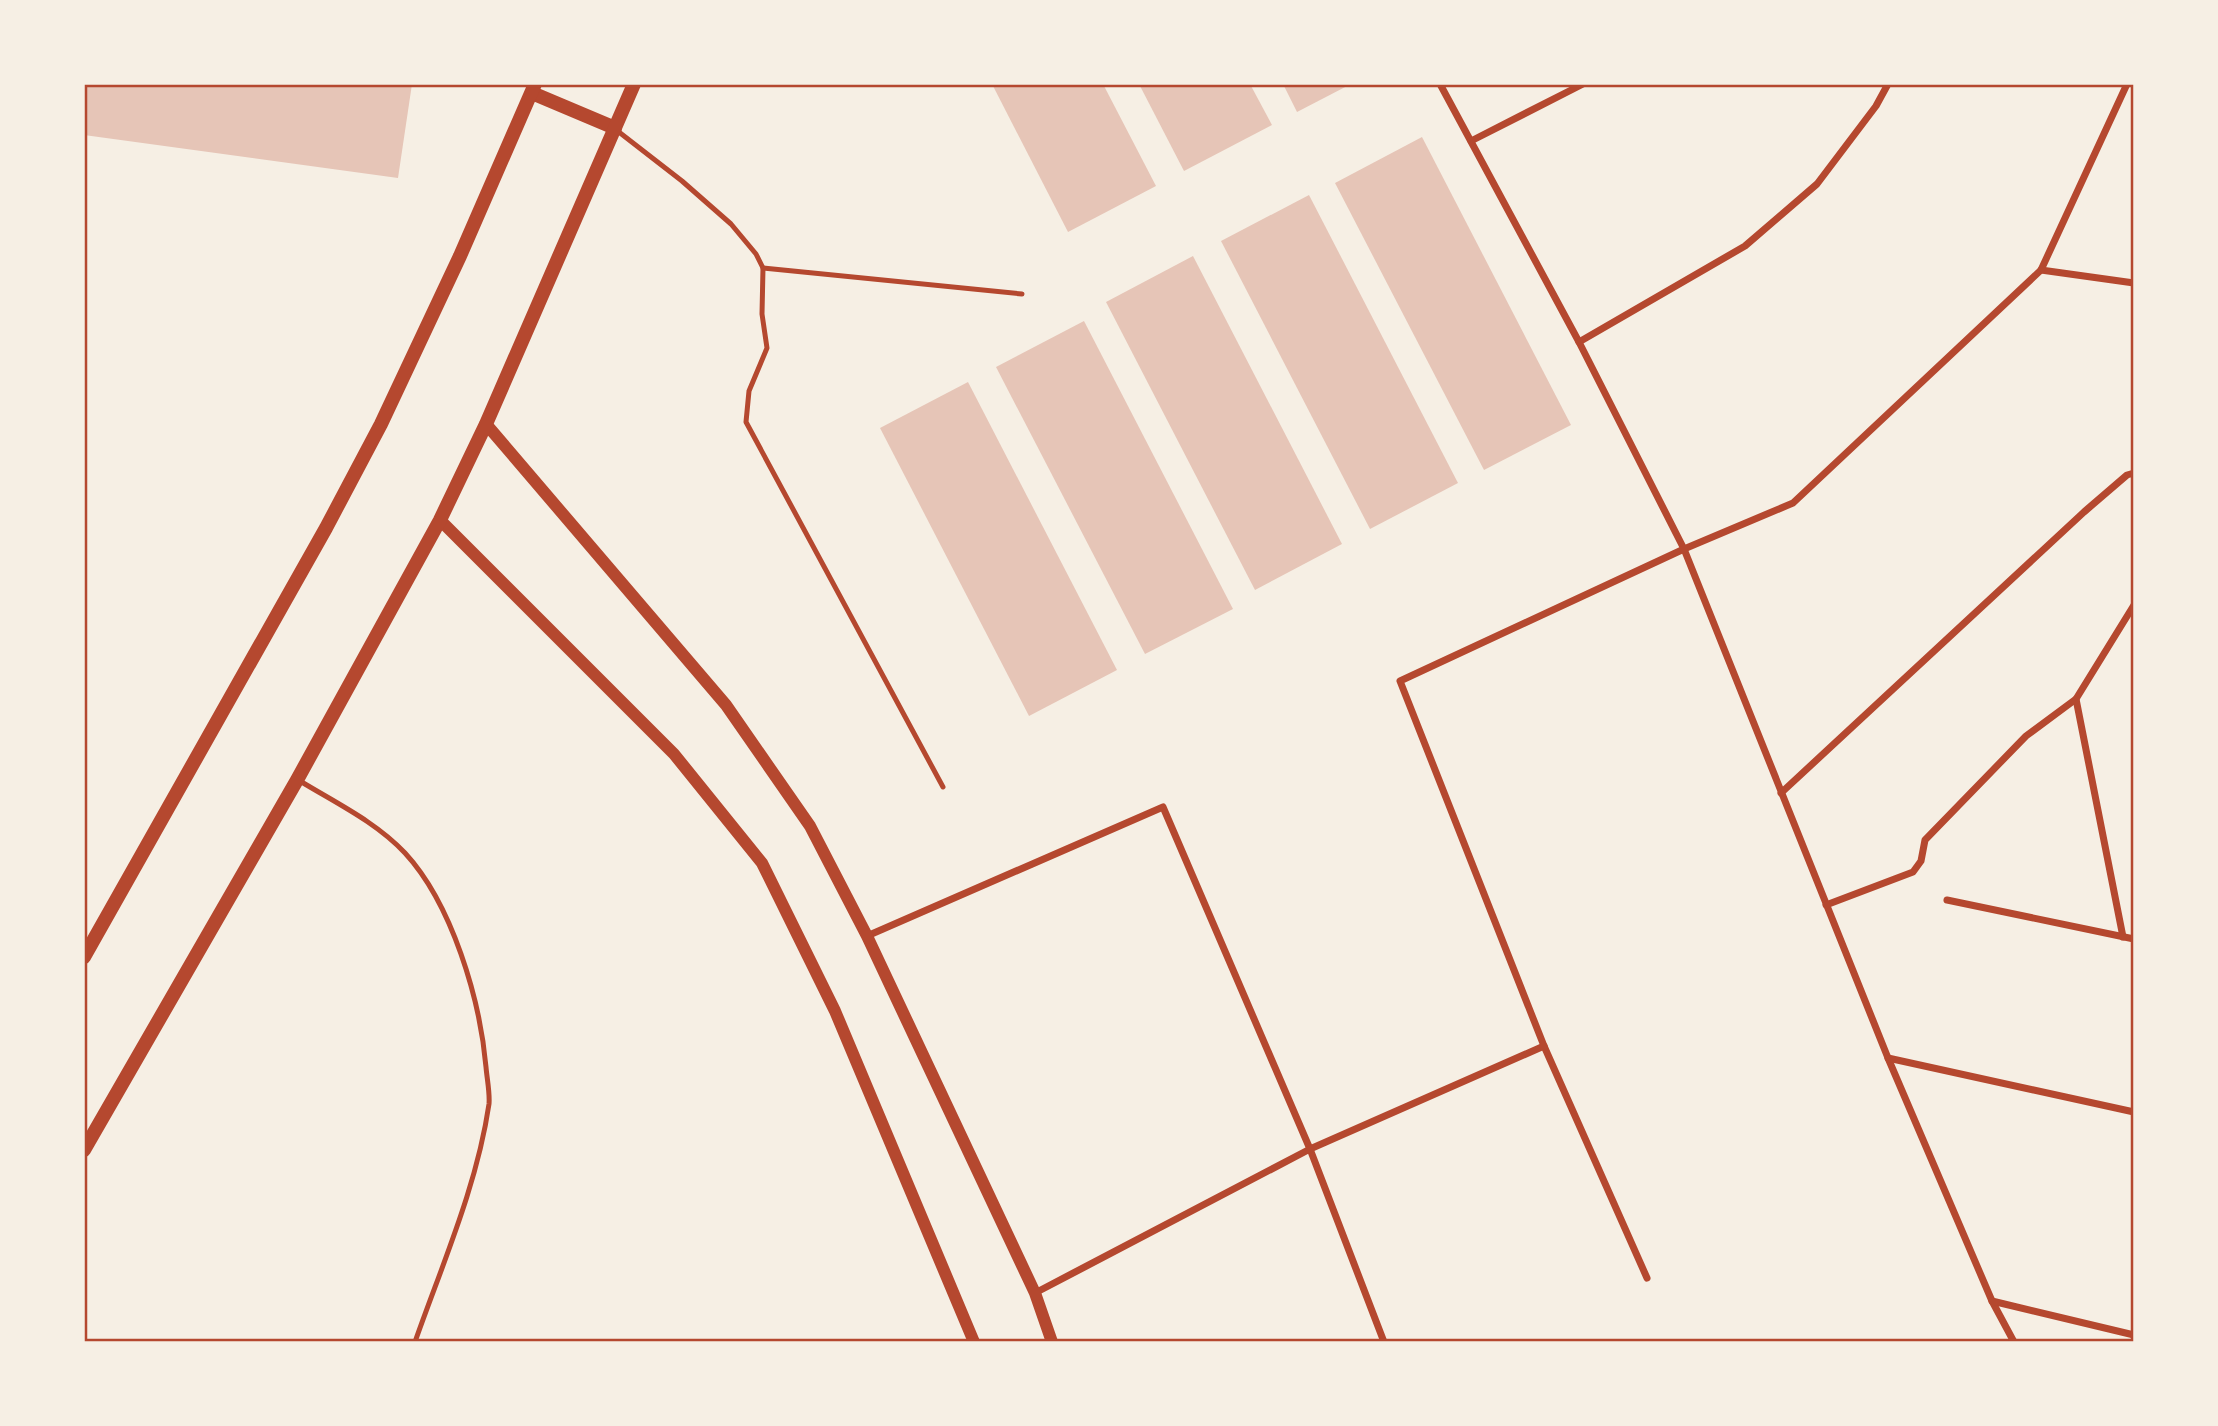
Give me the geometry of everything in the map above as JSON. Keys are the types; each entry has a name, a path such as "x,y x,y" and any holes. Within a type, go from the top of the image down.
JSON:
{"main road":[{"path":"84,1150 297,780 440,520 486,424 634,84"},
{"path":"84,957 326,528 375,435 460,256 533,88 615,128"}],"street":[{"path":"1440,84 1579,342 1684,549 1888,1058 1992,1301 2014,1342"},
{"path":"1471,141 1583,84"},
{"path":"1579,342 1745,246 1817,184 1876,106 1888,84"},
{"path":"1647,1278 1544,1046 1400,681 1684,549 1793,503 2041,270 2127,84"},
{"path":"2041,270 2134,283"},
{"path":"486,424 726,705 810,826 867,936 1035,1293 1052,1342"},
{"path":"1781,793 2084,512 2127,475 2134,473"},
{"path":"440,520 674,754 761,863 835,1011 974,1342"},
{"path":"1826,905 1913,872 1921,861 1925,840 2026,736 2076,699 2134,604"},
{"path":"2076,699 2123,937"},
{"path":"867,936 1163,807 1310,1149 1384,1342"},
{"path":"1947,900 2134,939"},
{"path":"1035,1293 1310,1149 1544,1046"},
{"path":"1888,1058 2134,1112"},
{"path":"1992,1301 2134,1335"}],"lane":[{"path":"615,128 731,224 756,254 763,268 762,314 767,348 750,391 746,422 943,787"},
{"path":"763,268 1022,294"},
{"path":"297,780 371,823 404,852 429,885 464,960 483,1030 489,1102 472,1180 415,1342"}],"building":[{"path":"84,84 412,84 398,178 84,135"},
{"path":"992,84 1103,84 1156,186 1068,232"},
{"path":"1139,84 1250,84 1272,125 1184,171"},
{"path":"1283,84 1351,84 1297,112"},
{"path":"1422,137 1571,425 1484,470 1335,183"},
{"path":"1309,195 1458,483 1370,529 1221,241"},
{"path":"1193,256 1342,544 1255,590 1106,302"},
{"path":"1084,321 1233,609 1145,654 996,367"},
{"path":"968,382 1117,670 1029,716 880,428"}]}
